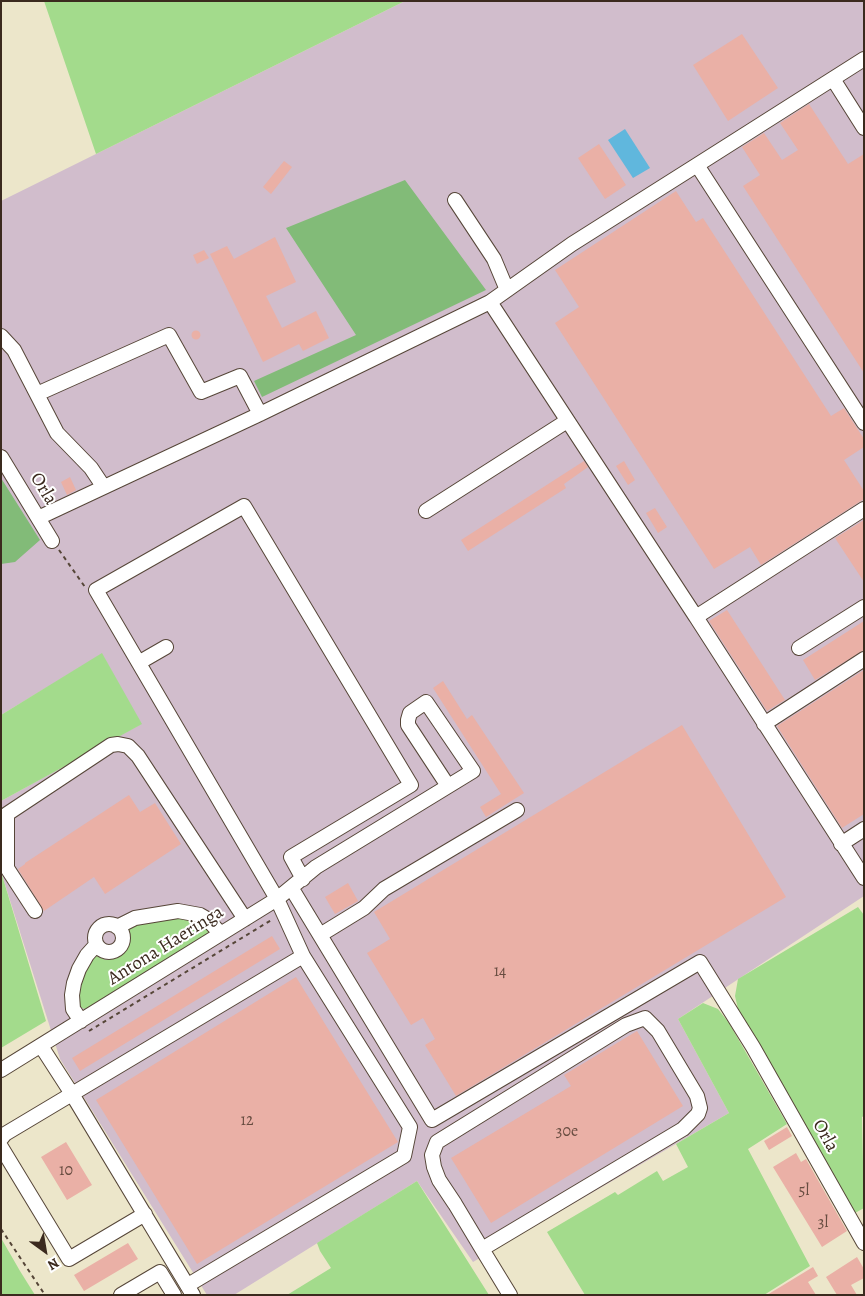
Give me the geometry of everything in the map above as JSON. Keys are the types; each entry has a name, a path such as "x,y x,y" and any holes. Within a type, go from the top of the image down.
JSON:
{"street":[{"path":"38,518 260,414 490,302 572,244 864,59"},
{"path":"833,79 864,128"},
{"path":"697,165 864,423"},
{"path":"455,200 494,259 507,290"},
{"path":"490,302 864,878"},
{"path":"1,336 14,350 57,433 91,468 103,486"},
{"path":"37,394 169,336 201,392 240,376 260,414"},
{"path":"426,511 568,421"},
{"name":"Orla","path":"1,457 52,541"},
{"path":"41,1046 190,1290 404,1156 410,1127 303,956 277,899 140,662 96,590 244,506 411,785 290,857 303,879"},
{"path":"696,617 864,509"},
{"path":"799,648 864,607"},
{"path":"140,662 166,647"},
{"path":"764,724 864,659"},
{"name":"Antona Haeringa","path":"1,1070 277,899 292,889 316,868 346,848 448,786 472,771 426,702 410,713 408,725 448,786"},
{"path":"35,912 7,868 7,814 111,745 118,744 128,746 138,756 245,919"},
{"path":"292,889 320,935 364,908 384,889 517,810"},
{"path":"842,844 864,829"},
{"path":"117,927 135,918 178,912 200,915 211,921 221,934"},
{"path":"106,924 117,927 122,933 123,938 120,947 113,952 104,952 96,945 94,938 98,929 106,924"},
{"name":"Orla","path":"320,935 432,1120 700,962 753,1047 864,1243"},
{"path":"81,1021 73,1009 72,995 74,983 79,969 96,945"},
{"path":"1,1139 5,1134 303,956"},
{"path":"482,1249 683,1128 698,1114 700,1108 696,1096 658,1031 645,1018 626,1025 437,1142 432,1154 439,1180 510,1295"},
{"path":"1,1147 69,1259 144,1214"},
{"path":"121,1295 160,1272 174,1295"}],"path":[{"path":"52,541 87,589 96,590"},
{"path":"82,1036 284,913"},
{"path":"1,1229 45,1295"}],"shaded area":[{"path":"405,1 864,1 864,896 678,1019 729,1113 473,1262 417,1181 234,1295 207,1295 60,1059 2,875 1,801 141,724 102,654 1,715 1,201"}],"green space":[{"path":"44,1 405,1 96,154"},
{"path":"405,180 486,290 262,397 254,381 356,335 286,228"},
{"path":"1,478 40,540 15,562 1,564"},
{"path":"102,653 142,724 1,801 1,715"},
{"path":"1,865 2,875 46,1021 1,1048"},
{"path":"858,907 864,915 864,1116 862,1117 864,1208 855,1213 738,1009 735,996 738,979"},
{"path":"179,917 199,921 209,931 208,934 88,1008 85,1009 77,1005 79,982 94,955 106,960 117,958 127,949 130,940 128,930 132,925"},
{"path":"703,1003 718,1009 729,1023 787,1124 748,1149 810,1266 764,1295 585,1295 547,1232 615,1192 618,1195 657,1171 663,1181 688,1167 676,1144 729,1113 678,1019"},
{"path":"417,1181 489,1295 287,1295 331,1268 317,1243"},
{"path":"1,1238 20,1271 35,1295 1,1295"}],"water":[{"path":"625,129 650,168 633,178 608,140"}],"building":[{"path":"742,34 778,88 728,121 693,65"},
{"path":"809,104 848,164 864,154 864,373 743,186 760,175 742,147 764,133 782,160 798,150 780,123"},
{"path":"599,144 626,185 605,199 578,158"},
{"path":"284,161 292,167 271,194 263,187"},
{"path":"676,191 696,222 703,218 831,416 844,408 864,439 864,447 844,460 864,491 864,499 761,565 750,547 714,569 555,323 579,307 555,270"},
{"path":"275,237 296,282 266,296 282,328 316,311 329,338 303,351 299,344 263,362 210,254 227,246 234,259"},
{"path":"204,250 209,258 197,264 193,255"},
{"path":"196,331 200,335 196,339 192,335"},
{"path":"584,461 588,467 564,484 566,488 468,551 461,540"},
{"path":"624,461 635,480 628,485 616,466"},
{"path":"70,477 76,490 67,495 61,482"},
{"path":"655,508 667,527 658,533 646,513"},
{"path":"864,520 864,582 835,538"},
{"path":"727,610 785,700 767,711 709,621"},
{"path":"864,621 864,650 815,680 803,660"},
{"path":"864,670 864,814 842,828 777,726"},
{"path":"443,681 467,719 472,715 524,793 486,817 480,807 501,794 433,688"},
{"path":"682,725 786,897 456,1096 425,1045 435,1039 423,1018 411,1025 367,953 390,939 374,912"},
{"path":"129,795 140,812 155,803 181,844 105,894 94,877 44,911 18,869"},
{"path":"348,883 358,901 335,914 325,897"},
{"path":"272,936 280,949 80,1071 72,1058"},
{"path":"296,977 398,1142 197,1264 96,1100"},
{"path":"637,1031 683,1106 491,1223 451,1158 571,1086 564,1075"},
{"path":"787,1127 792,1136 769,1150 764,1141"},
{"path":"66,1142 92,1185 67,1200 41,1157"},
{"path":"796,1153 801,1162 806,1159 847,1231 822,1247 773,1167"},
{"path":"128,1243 138,1259 84,1291 74,1275"},
{"path":"857,1257 864,1269 864,1278 851,1285 857,1295 837,1295 826,1277"},
{"path":"813,1267 818,1276 808,1282 816,1295 767,1295"}]}
